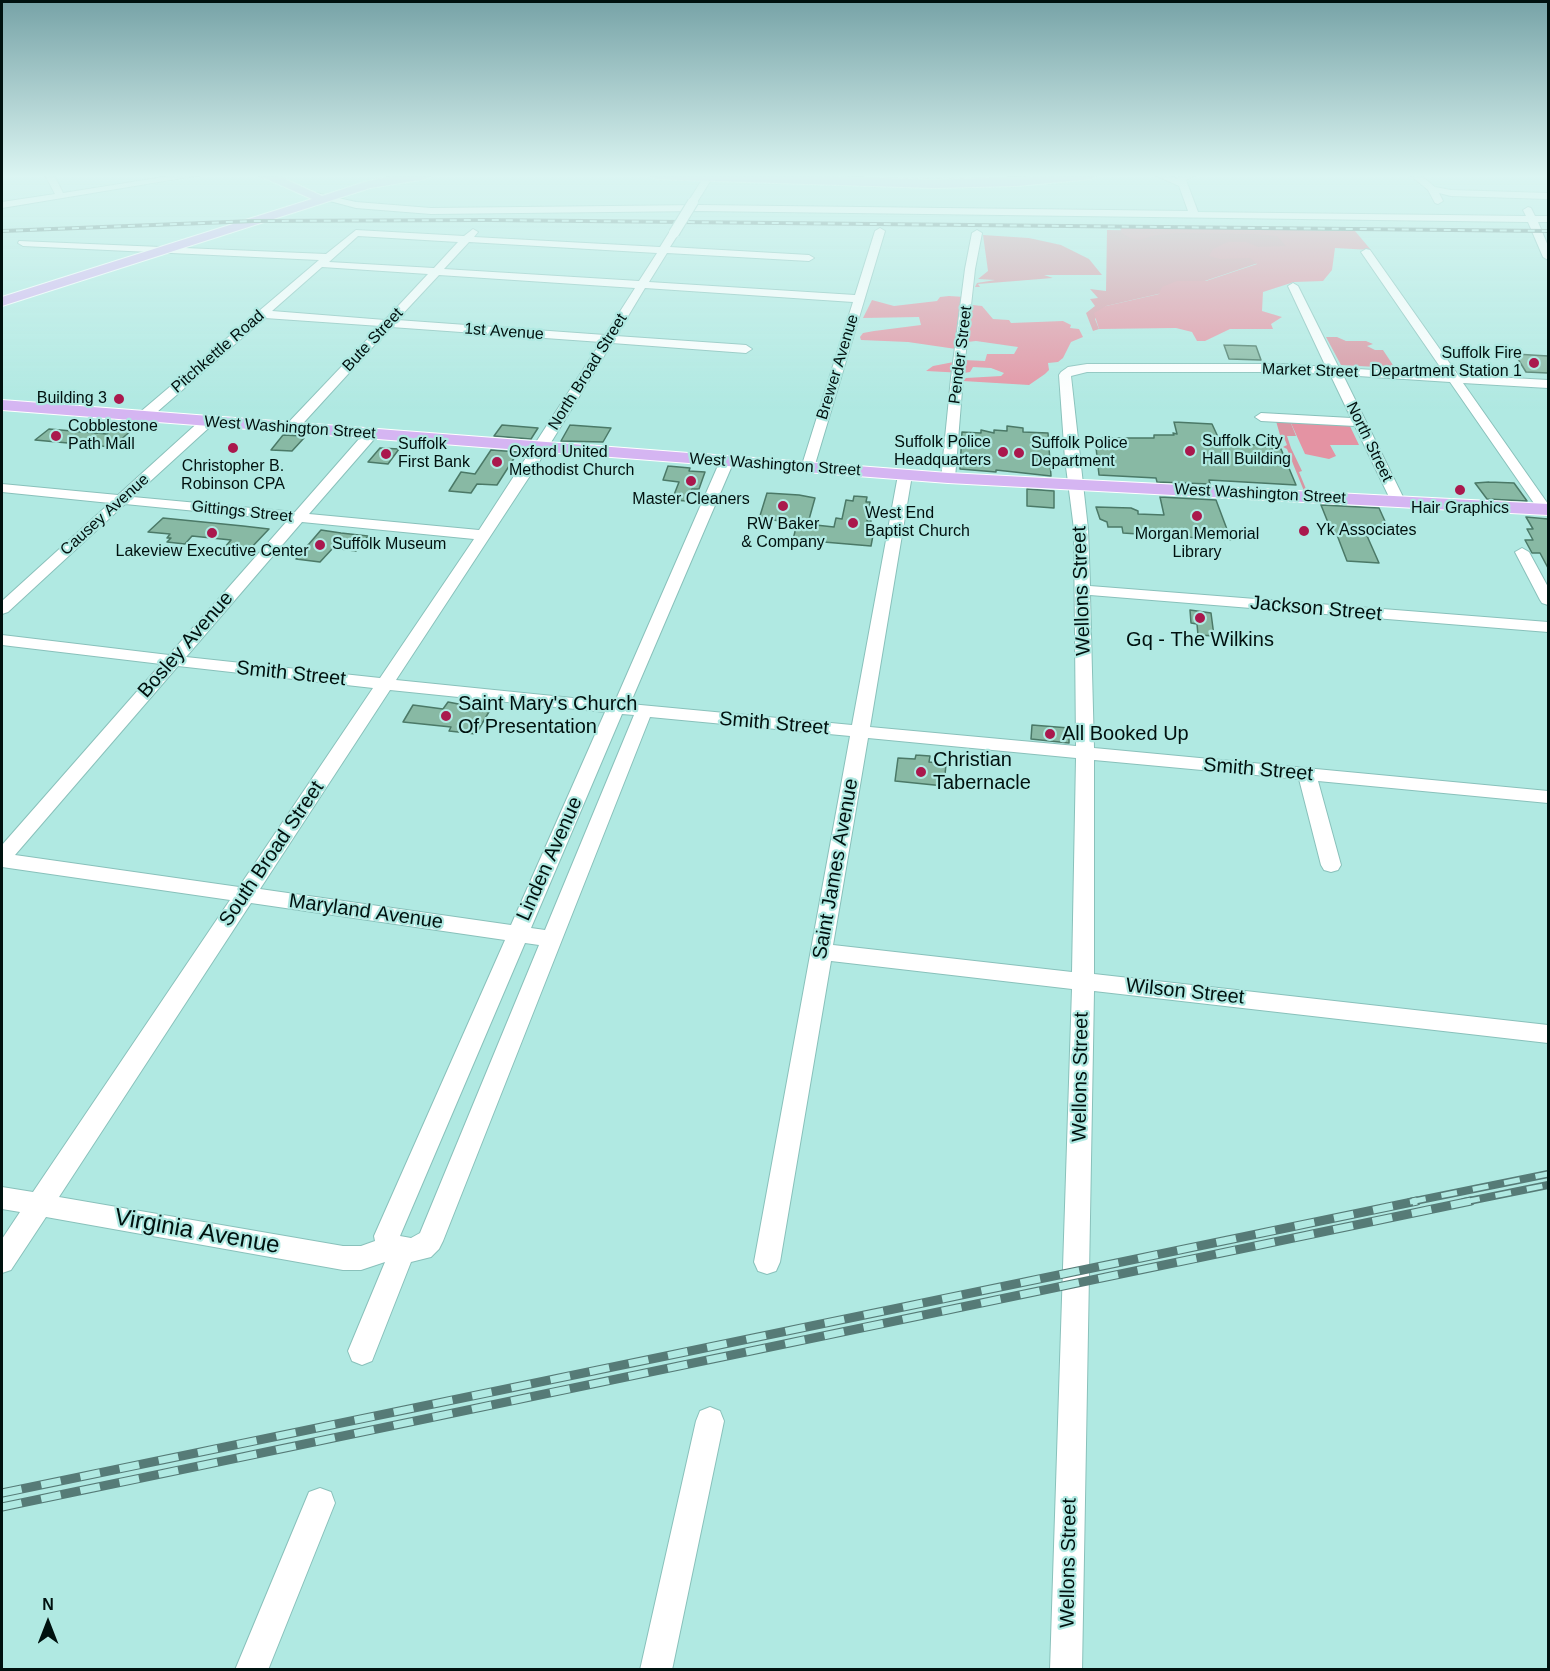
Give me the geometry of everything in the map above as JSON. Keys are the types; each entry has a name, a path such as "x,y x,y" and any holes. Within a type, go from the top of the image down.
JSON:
{"main road":[{"path":"2,302 156,253"},
{"name":"West Washington Street","path":"2,405 948,478 1547,509"}],"street":[{"path":"224,253 437,271 859,299"},
{"name":"Pitchkettle Road","path":"144,416 331,253"},
{"name":"Bute Street","path":"291,428 454,253"},
{"name":"North Broad Street","path":"541,447 662,253"},
{"name":"Pitchkettle Road","path":"718,253 808,258"},
{"name":"Brewer Avenue","path":"808,468 873,253"},
{"name":"Pender Street","path":"948,478 957,378 973,253"},
{"path":"1367,253 1547,509"},
{"name":"North Street","path":"1293,286 1398,501"},
{"name":"1st Avenue","path":"262,314 746,349"},
{"name":"Market Street","path":"1072,370 1164,366 1334,371 1548,384"},
{"name":"Wellons Street","path":"1066,1670 1083,981 1085,754 1081,529 1065,378 1072,370"},
{"path":"1261,417 1359,422"},
{"name":"Causey Avenue","path":"2,609 208,421"},
{"name":"Bosley Avenue","path":"2,858 371,434"},
{"name":"South Broad Street","path":"2,1261 541,447"},
{"name":"Linden Avenue","path":"644,711 430,1241 422,1248 398,1248 388,1243 387,1236 616,708 625,699 727,461"},
{"name":"Saint James Avenue","path":"767,1262 905,475"},
{"name":"Gittings Street","path":"2,488 483,536"},
{"path":"1522,552 1548,600"},
{"name":"Jackson Street","path":"1083,590 1548,627"},
{"name":"Smith Street","path":"2,640 172,661 644,711 1548,797"},
{"path":"1307,774 1331,865"},
{"name":"Maryland Avenue","path":"2,858 553,939"},
{"name":"Wilson Street","path":"822,952 1548,1034"},
{"name":"Virginia Avenue","path":"2,1198 343,1258 361,1258 398,1248"},
{"name":"Linden Avenue","path":"362,1351 398,1248"},
{"path":"656,1670 710,1421"},
{"path":"251,1670 320,1503"}],"shaded area":[{"path":"985,253 1077,253 1089,259 1102,275 1044,275 1053,278 978,284 980,287 975,287 977,283 995,280 978,279 988,271"},
{"path":"1107,253 1281,253 1276,257 1184,288 1106,306 1095,319 1099,329 1093,331 1086,313 1095,306 1090,299 1098,298 1090,289 1106,291"},
{"path":"1211,253 1334,253 1332,270 1323,281 1294,282 1263,292 1262,311 1282,317 1271,324 1273,329 1230,329 1205,341 1197,341 1192,332 1176,328 1099,329 1094,313 1106,306 1159,294 1162,287 1177,281 1206,281 1257,264 1250,258 1220,259 1209,256"},
{"path":"940,297 965,297 964,304 982,306 993,319 1009,320 1011,323 1063,321 1071,325 1070,328 1079,329 1083,337 1071,342 1063,358 1058,362 1048,363 1049,370 1029,385 963,381 966,378 1001,376 1004,373 991,368 973,367 970,372 964,373 926,371 933,366 964,360 985,361 987,354 1014,354 1018,347 976,341 958,343 956,349 908,342 861,340 863,333 921,325 919,317 863,318 872,300 894,306 937,301"},
{"path":"1326,337 1337,337 1346,341 1366,341 1373,344 1367,346 1375,350 1383,350 1395,368 1341,365"},
{"path":"1276,421 1290,421 1296,436 1287,436 1302,471 1299,472 1306,489 1315,491 1304,491 1287,449 1283,447 1287,445 1283,435 1280,435"},
{"path":"1290,421 1349,424 1359,445 1330,445 1336,456 1329,459 1305,454"}],"building":[{"path":"1224,345 1256,346 1261,360 1229,359"},
{"name":"Suffolk Fire Department Station 1","path":"1515,354 1548,356 1548,373 1526,372"},
{"path":"121,422 139,424 112,447 35,440 49,429 107,434"},
{"name":"Suffolk City Hall Building","path":"1174,422 1212,424 1218,437 1229,437 1231,443 1281,449 1296,485 1209,480 1210,484 1157,482 1156,478 1099,475 1095,438 1154,438 1154,435 1174,435 1173,433 1177,434"},
{"path":"502,425 538,428 531,439 494,436"},
{"path":"570,425 611,428 603,442 561,441"},
{"name":"Suffolk Police Headquarters","path":"1007,426 1023,428 1023,432 1048,433 1051,476 960,469 962,432 981,433 981,430 994,433 994,430 1007,431"},
{"path":"283,435 303,436 304,438 292,451 271,450"},
{"name":"Suffolk First Bank","path":"380,448 399,449 388,464 368,462"},
{"name":"Oxford United Methodist Church","path":"491,450 518,452 497,485 477,484 471,493 449,491 461,472 475,474"},
{"name":"Master Cleaners","path":"668,466 705,472 699,489 692,489 687,501 672,500 679,482 663,480"},
{"path":"1475,483 1514,483 1527,501 1487,499"},
{"path":"1027,489 1054,491 1054,508 1027,506"},
{"name":"RW Baker & Company","path":"767,493 815,498 808,523 759,519"},
{"name":"West End Baptist Church","path":"854,496 867,497 866,502 870,502 867,521 871,521 870,525 873,525 872,530 874,530 871,546 812,541 811,546 792,544 797,523 834,527 836,518 842,519 846,500 853,501"},
{"name":"Morgan Memorial Library","path":"1160,497 1216,500 1231,540 1123,533 1122,527 1108,527 1107,522 1100,519 1096,507 1131,508 1138,511 1138,514 1164,515"},
{"path":"1321,505 1379,508 1388,528 1364,529 1379,563 1347,561 1337,535 1333,535"},
{"path":"1526,517 1548,519 1548,568 1540,553 1532,553 1525,540 1533,540 1527,529 1533,529"},
{"name":"Lakeview Executive Center","path":"163,518 269,529 250,549 225,547 231,540 192,536 185,544 167,542 171,538 167,538 170,534 148,532"},
{"name":"Suffolk Museum","path":"321,530 368,536 356,551 333,548 320,562 296,559"},
{"name":"Gq - The Wilkins","path":"1190,610 1211,613 1214,636 1198,635 1197,624 1191,623"},
{"name":"Saint Mary's Church Of Presentation","path":"448,702 490,710 476,734 449,731 451,727 403,722 413,705 443,709"},
{"name":"All Booked Up","path":"1032,725 1069,728 1069,743 1031,739"},
{"name":"Christian Tabernacle","path":"916,755 930,756 929,762 946,764 944,786 895,781 898,758 915,759"}],"railway":[{"path":"1410,1202 1548,1174"},
{"path":"1464,1202 1548,1185"},
{"path":"2,1493 1417,1201"},
{"path":"2,1507 1471,1201"}],"place":[{"name":"Suffolk Fire Department Station 1","path":"1534,363"},
{"name":"Building 3","path":"119,399"},
{"name":"Cobblestone Path Mall","path":"56,436"},
{"name":"Christopher B. Robinson CPA","path":"233,448"},
{"name":"Suffolk City Hall Building","path":"1190,451"},
{"name":"Suffolk Police Headquarters","path":"1003,452"},
{"name":"Suffolk Police Department","path":"1019,453"},
{"name":"Suffolk First Bank","path":"386,454"},
{"name":"Oxford United Methodist Church","path":"497,462"},
{"name":"Master Cleaners","path":"691,481"},
{"name":"Hair Graphics","path":"1460,490"},
{"name":"RW Baker & Company","path":"783,506"},
{"name":"Morgan Memorial Library","path":"1197,516"},
{"name":"West End Baptist Church","path":"853,523"},
{"name":"Yk Associates","path":"1304,531"},
{"name":"Lakeview Executive Center","path":"212,533"},
{"name":"Suffolk Museum","path":"320,545"},
{"name":"Gq - The Wilkins","path":"1200,618"},
{"name":"Saint Mary's Church Of Presentation","path":"446,716"},
{"name":"All Booked Up","path":"1050,734"},
{"name":"Christian Tabernacle","path":"921,772"}]}
